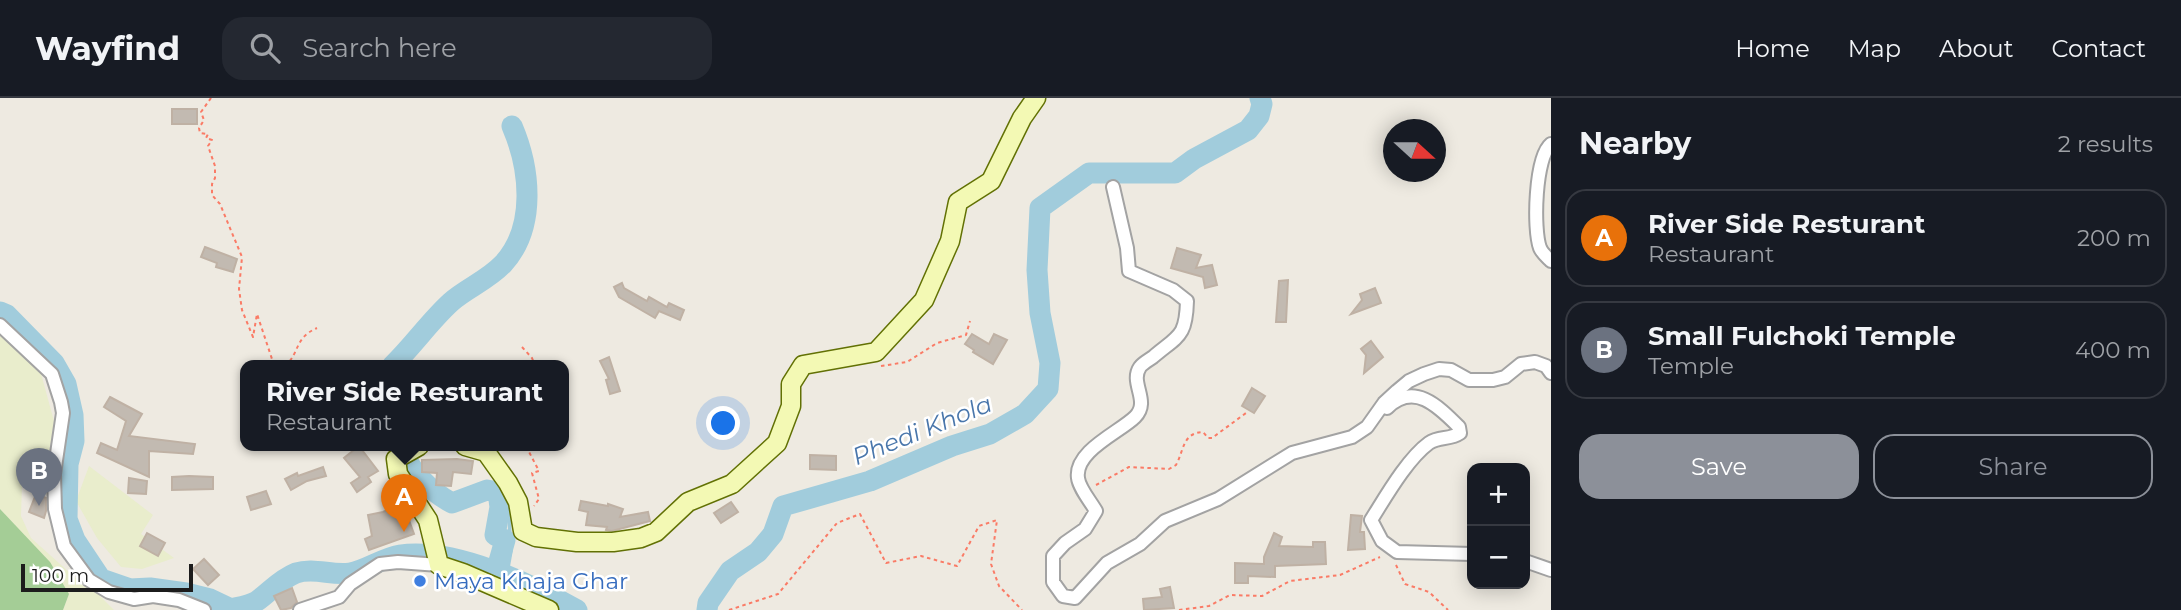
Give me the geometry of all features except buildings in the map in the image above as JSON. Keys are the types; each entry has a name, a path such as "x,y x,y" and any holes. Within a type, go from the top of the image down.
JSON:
{"main road":[{"path":"483,451 501,473 517,502 523,531 549,539 613,542 640,538 656,532 688,502 732,484 777,443 791,406 791,384 803,365 876,352 924,299 950,241 958,202 991,181 1022,118 1036,98"},
{"path":"408,452 398,474 428,520 439,565 549,610"}],"street":[{"path":"1551,144 1546,148 1537,177 1537,230 1541,250 1551,261"},
{"path":"1113,187 1127,248 1129,271 1173,290 1187,301 1186,319 1182,333 1140,366 1136,378 1143,402 1136,416 1109,434 1089,452 1078,470 1078,480 1096,511 1085,529 1065,542 1053,556 1054,582 1063,596 1075,598 1107,563 1140,544 1165,521 1218,499 1292,453 1343,440 1367,428 1394,401 1414,396 1429,400 1459,427 1460,433 1454,438 1438,438 1426,444 1395,482 1371,520 1382,541 1395,554 1467,554"},
{"path":"0,325 52,374 61,402 63,413 54,474 55,509 64,546 89,580 109,592 134,599 153,596 179,600 204,610"},
{"path":"1367,428 1384,403 1403,386 1438,369 1451,370 1469,380 1493,380 1505,377 1521,364 1535,362 1546,366 1551,373"},
{"path":"300,610 339,597 350,584 380,564 398,562 439,565"},
{"path":"1530,563 1551,570"}],"path":[{"path":"211,98 201,112 204,120 199,128 200,133 208,135 206,138 212,140 208,146 215,166 212,195 220,204 242,257 239,289 243,310 253,337 257,314 272,360"},
{"path":"290,360 306,333 317,328"},
{"path":"522,347 533,360"},
{"path":"1086,493 1093,490 1096,484 1129,467 1169,469 1176,465 1183,442 1191,435 1203,432 1208,438 1212,438 1246,413"},
{"path":"520,523 533,511 538,499 532,473 539,471 529,451"},
{"path":"729,610 778,594 837,523 860,514 886,563 921,556 957,566 979,526 997,520 991,564 999,586 1022,610"},
{"path":"1179,610 1209,606 1230,595 1262,596 1290,581 1340,575 1381,556 1395,554 1405,584 1429,592 1448,610"}],"green space":[{"path":"0,336 40,370 54,421 46,473 22,485 21,516 31,538 114,610 63,610 69,594 0,509"},
{"path":"89,466 153,515 141,534 174,558 142,569 121,567 97,538 76,501"},
{"path":"0,509 50,562 69,594 63,610 0,610"}],"waterway":[{"name":"Phedi Khola","path":"707,610 708,603 730,571 758,552 773,534 783,506 870,481 952,446 990,434 1025,414 1048,389 1050,363 1040,313 1037,270 1040,208 1089,173 1175,173 1194,159 1248,130 1259,116 1262,104 1260,98"},
{"path":"398,360 451,302 497,270 514,249 526,215 527,197 523,160 512,126"},
{"path":"0,312 7,315 54,363 66,384 73,415 74,441 68,464 67,519 75,540 101,579 130,589 150,588 186,593 210,599 231,609 257,601 296,573 350,573 400,555 421,554 468,562 492,570 538,589 577,610"},
{"path":"403,451 408,463 421,479 452,503 487,490 498,492 500,507 495,535 505,540 496,572"},
{"path":"408,471 436,500 450,506 485,492 501,489 504,492"},
{"path":"508,501 511,551 508,568 511,578"}],"place":[{"name":"Small Fulchoki Temple","path":"39,506"},
{"name":"River Side Resturant","path":"404,532"},
{"name":"Maya Khaja Ghar","path":"420,581"}]}
